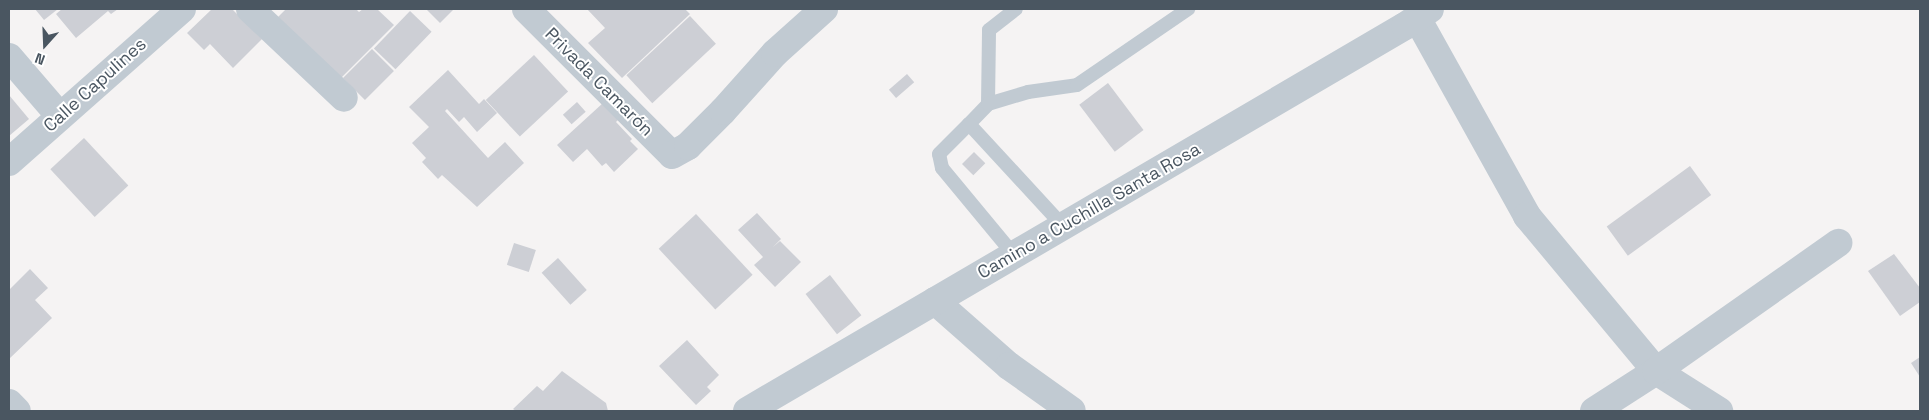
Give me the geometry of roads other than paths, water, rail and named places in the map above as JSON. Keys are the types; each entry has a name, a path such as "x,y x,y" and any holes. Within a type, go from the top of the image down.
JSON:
{"street":[{"name":"Calle Capulines","path":"9,162 182,9"},
{"path":"250,9 344,98"},
{"name":"Privada Camarón","path":"526,9 672,155 688,146 723,111 775,53 824,9"},
{"path":"1424,13 1527,216 1656,371 1719,411"},
{"name":"Camino a Cuchilla Santa Rosa","path":"747,411 1424,13"},
{"path":"9,57 60,116"},
{"path":"1594,411 1656,371 1838,243"},
{"path":"935,301 1009,366 1072,411"},
{"path":"9,403 17,411"}],"lane":[{"path":"988,104 989,30 1016,9"},
{"path":"1014,255 942,168 939,154 988,104 1028,92 1077,85 1188,9"},
{"path":"968,124 1064,226"}]}
